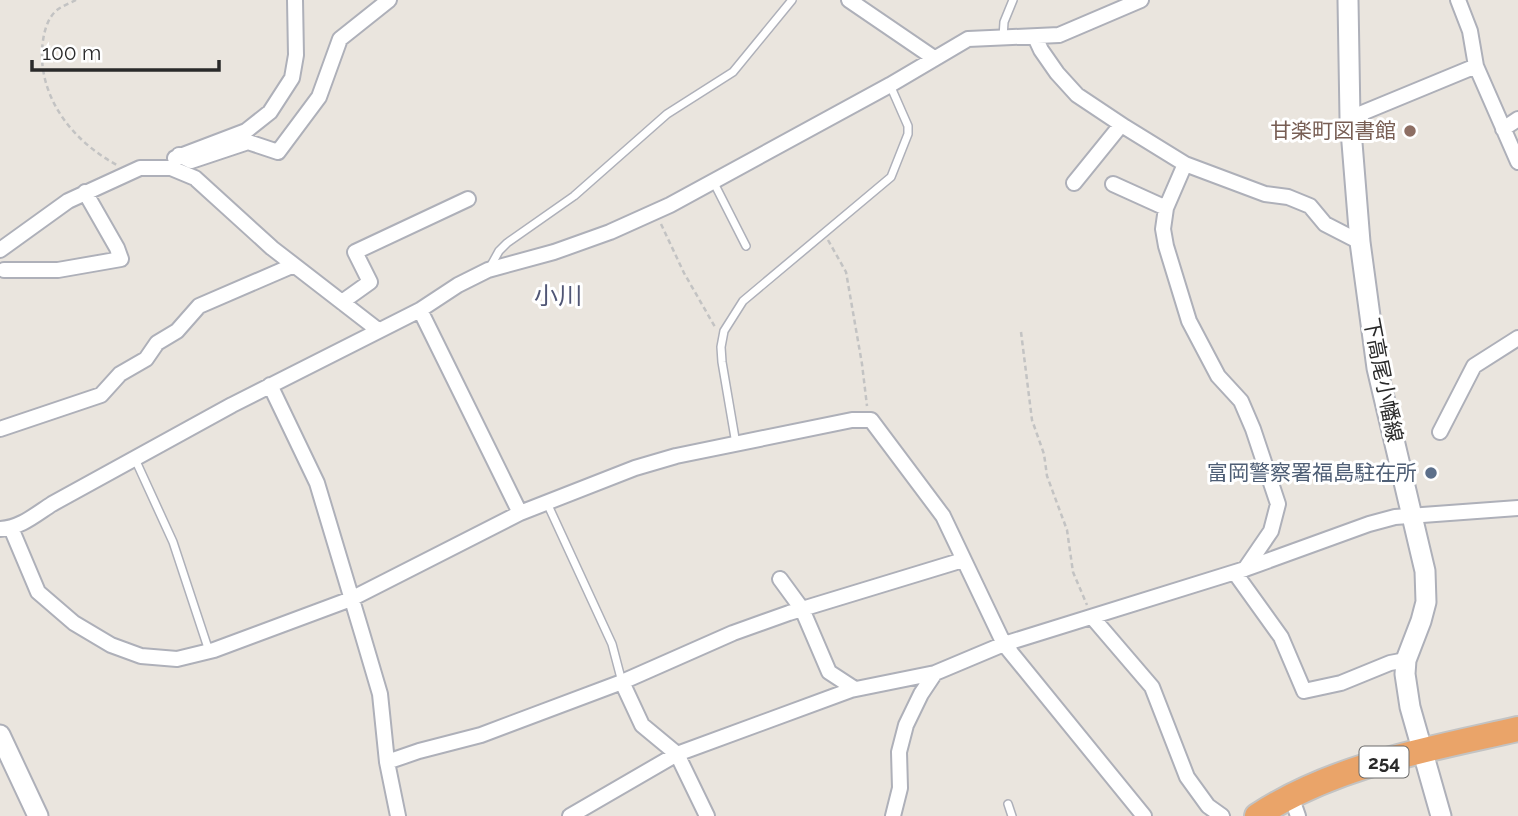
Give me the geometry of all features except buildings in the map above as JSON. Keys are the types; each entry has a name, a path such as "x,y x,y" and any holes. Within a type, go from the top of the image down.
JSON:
{"highway":[{"name":"254","path":"1257,816 1295,806 1329,778 1518,729"}],"main road":[{"name":"下高尾小幡線","path":"1348,0 1350,118 1360,242 1377,368 1426,587 1421,621 1406,660 1405,674 1422,752 1441,816"},
{"path":"0,735 38,816"}],"street":[{"path":"160,167 179,155 246,131 270,112 292,78 296,55 295,0"},
{"path":"179,155 191,162 248,142 278,152 319,97 340,39 389,0"},
{"path":"849,0 934,58"},
{"path":"1141,0 1059,36 968,39 890,85 655,212 610,233 488,270 458,285 420,310 270,386 5,528 38,592 74,623 111,645 141,656 177,659 209,652 351,599 520,513 660,460 852,420 871,420 943,516 1004,644 1144,816"},
{"path":"1458,0 1470,31 1476,66 1518,162"},
{"path":"1035,37 1049,62 1077,95 1121,125 1185,164 1265,194 1288,197 1310,205 1325,224 1360,242"},
{"path":"1350,118 1476,66"},
{"path":"1503,129 1518,119"},
{"path":"1074,183 1121,125"},
{"path":"1185,164 1166,208 1163,229 1166,246 1189,321 1219,376 1241,401 1278,504 1271,531 1240,571"},
{"path":"0,250 68,201 129,172 140,168 160,167 181,170 195,178 272,248 378,330"},
{"path":"1113,184 1166,208"},
{"path":"4,270 58,270 121,259 85,192"},
{"path":"342,302 370,282 355,252 468,199"},
{"path":"0,429 101,395 120,374 146,359 157,343 177,331 199,306 294,265"},
{"path":"420,310 520,513"},
{"path":"1440,432 1474,366 1518,338"},
{"path":"270,386 317,483 380,694 387,762 398,816"},
{"path":"570,816 677,754 855,689 935,673 1004,644 1240,571 1369,524 1411,514 1518,508"},
{"path":"387,762 481,735 622,682 733,633 963,560"},
{"path":"1240,571 1281,637 1304,691 1341,683 1390,663 1406,660"},
{"path":"780,579 802,609 829,673 855,689"},
{"path":"1092,617 1152,687 1187,777 1208,806 1222,816"},
{"path":"893,816 900,788 899,752 906,725 935,673"},
{"path":"622,682 642,725 677,754 707,816"}],"lane":[{"path":"488,270 507,243 574,196 667,114 733,72 792,0"},
{"path":"1003,37 1004,22 1013,0"},
{"path":"736,444 722,362 723,336 732,316 743,301 891,177 908,134 908,126 890,85"},
{"path":"713,181 746,246"},
{"path":"135,459 173,542 209,652"},
{"path":"547,503 612,644 622,682"},
{"path":"1008,804 1012,816"}],"path":[{"path":"76,0 56,10 47,24 43,39 42,67 47,90 58,112 74,132 103,158 129,172"},
{"path":"655,212 684,273 716,329 723,336"},
{"path":"825,233 845,272 862,364 867,410 865,420"},
{"path":"1021,332 1032,420 1044,454 1047,476 1067,530 1073,572 1092,617"}],"place":[{"name":"甘楽町図書館","path":"1410,131"},
{"name":"富岡警察署福島駐在所","path":"1431,473"}],"district":[{"name":"小川","path":"558,296"}]}
